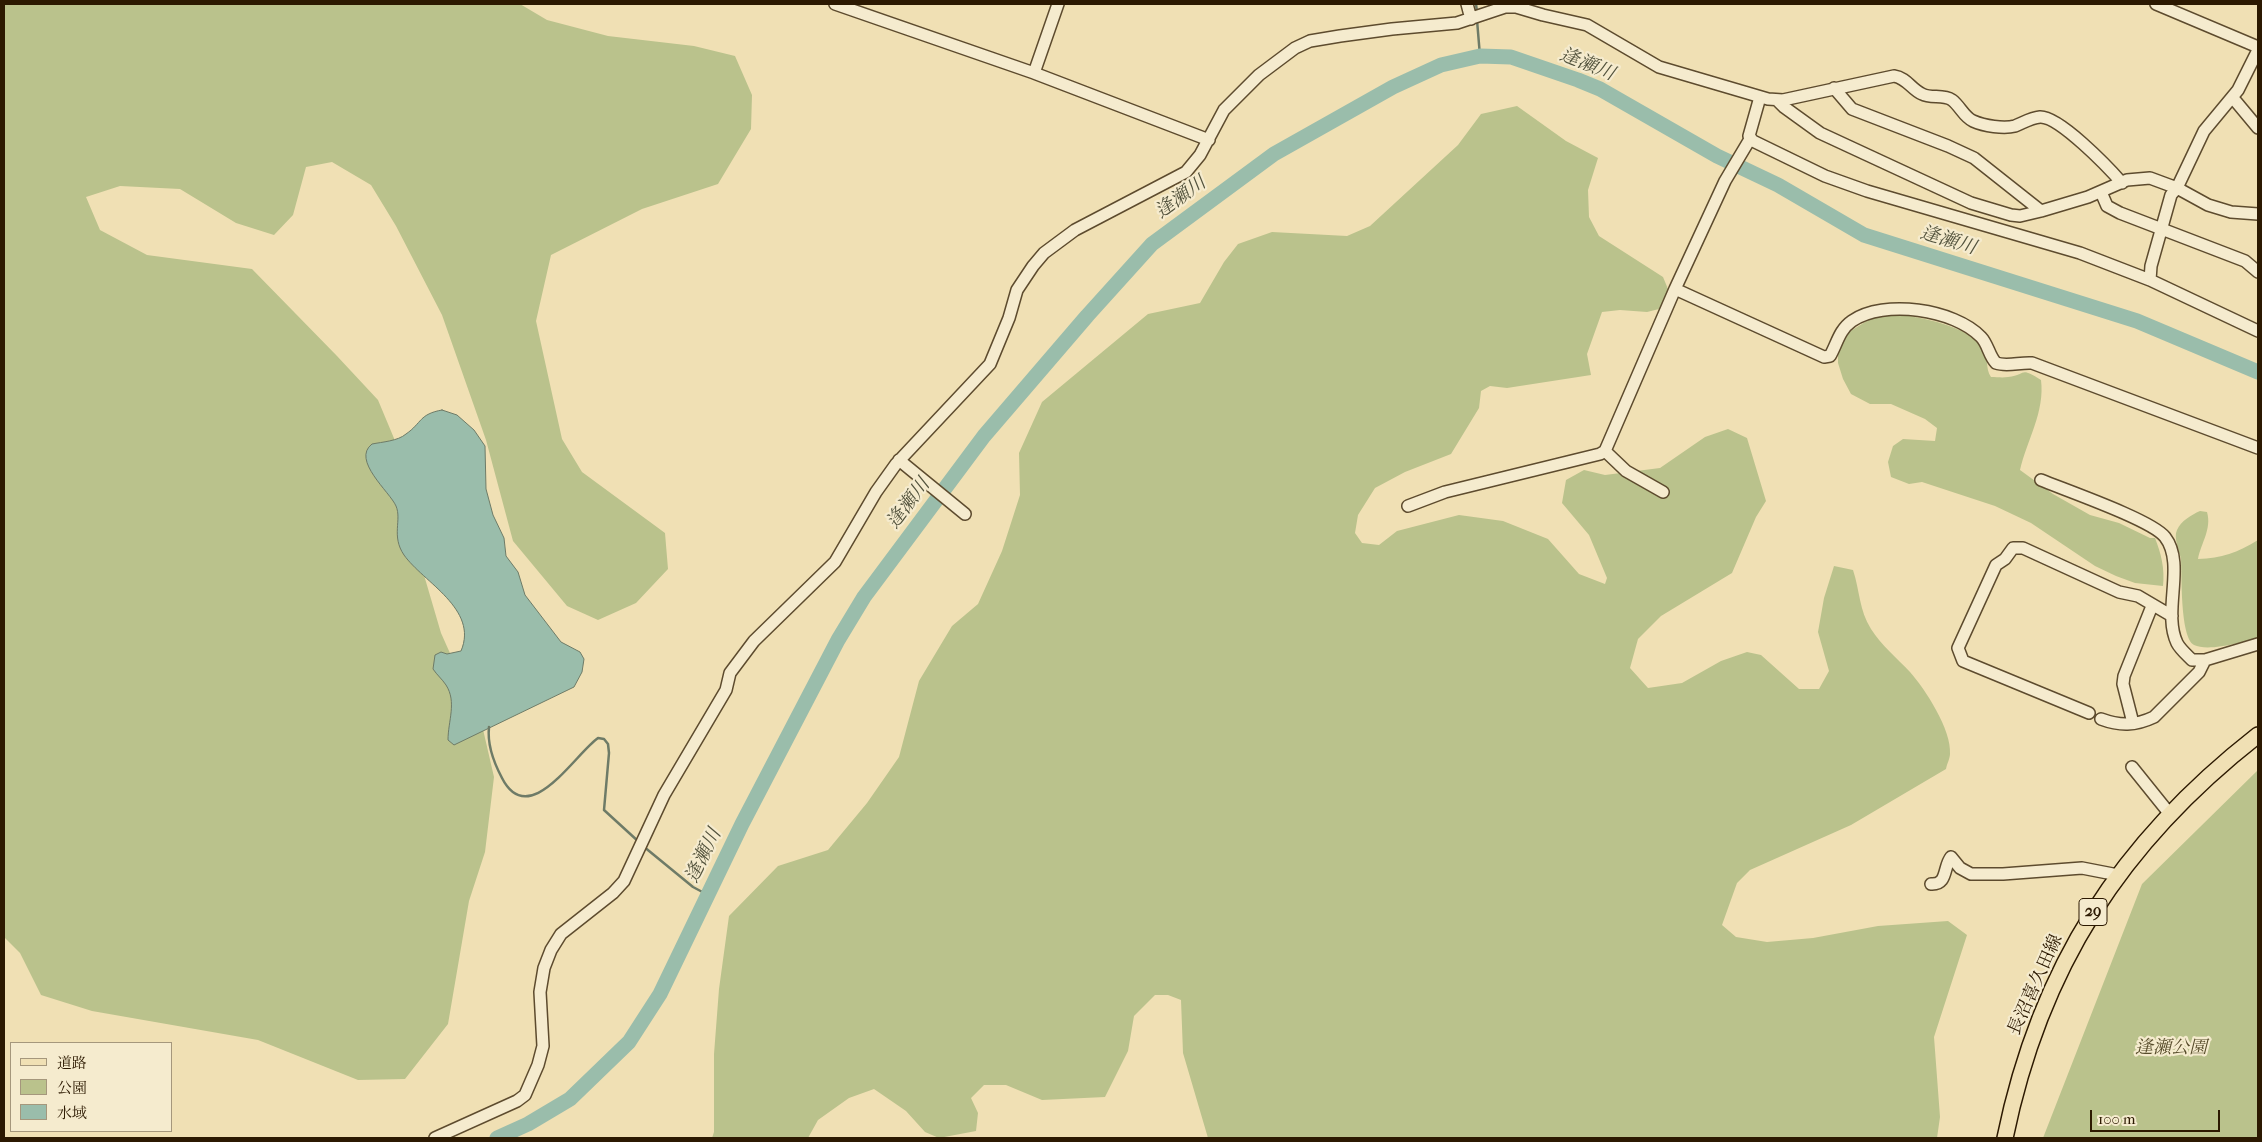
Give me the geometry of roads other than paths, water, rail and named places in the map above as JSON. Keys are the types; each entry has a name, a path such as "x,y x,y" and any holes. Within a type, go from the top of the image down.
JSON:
{"main road":[{"name":"長沼喜久田線","path":"2005,1138 2012,1101 2028,1048 2050,991 2069,952 2100,899 2169,814 2206,777 2258,735"}],"street":[{"path":"834,4 1034,74 1209,140"},
{"path":"1034,74 1058,4"},
{"path":"1467,4 1473,18"},
{"path":"2150,280 2168,202 2177,188 2204,131 2233,98 2258,48 2156,4"},
{"path":"435,1138 517,1101 525,1095 538,1065 543,1046 540,1025 540,992 544,968 551,950 561,934 612,893 624,880 664,794 726,690 730,673 754,641 835,562 876,492 899,460 990,364 1009,318 1017,290 1033,266 1044,253 1075,230 1186,172 1209,140 1224,110 1265,70 1295,48 1320,39 1392,29 1457,23 1487,13 1498,6 1516,7 1587,25 1658,66 1760,97 1776,100 1894,76 1904,80 1925,96 1948,98 1970,120 1980,124 2005,127 2015,126 2032,118 2050,118 2084,146 2122,182"},
{"path":"1834,88 1852,108 1974,158 2041,211"},
{"path":"1408,506 1445,492 1600,454 1605,451 1675,289 1729,173 1748,142 1760,97"},
{"path":"2233,98 2258,128"},
{"path":"1776,100 1820,132 1985,208 2011,216 2041,211 2101,192 2122,182 2150,178 2177,188 2208,205 2231,212 2258,214"},
{"path":"1748,142 1825,176 1867,191 2080,253 2150,280 2258,332"},
{"path":"2101,192 2107,206 2245,262 2258,272"},
{"path":"1981,225 1985,208"},
{"path":"1675,289 1824,357 1830,356 1836,340 1851,322 1875,310 1904,309 1950,319 1981,338 1996,364 2003,365 2022,362 2051,369 2258,448"},
{"path":"1605,451 1626,471 1663,492"},
{"path":"899,460 965,514"},
{"path":"2040,480 2146,523 2165,537 2173,557 2172,616 2177,642 2192,660 2205,660 2258,644"},
{"path":"2089,713 1963,661 1958,648 1996,566 2005,559 2013,548 2023,548 2118,592 2138,596 2152,606 2172,616"},
{"path":"2134,723 2123,684 2124,676 2152,606"},
{"path":"2101,719 2118,725 2145,722 2154,718 2199,672 2205,660"},
{"path":"2132,767 2169,814"},
{"path":"1931,884 1938,884 1942,881 1951,857 1960,868 1971,874 2003,874 2082,868 2118,875"}],"water":[{"path":"442,410 457,415 474,430 485,446 486,489 493,515 504,538 506,556 518,572 525,595 561,642 580,652 584,659 582,672 574,687 454,745 448,740 451,698 449,691 433,669 435,655 441,652 447,654 461,651 464,636 462,622 456,609 446,597 404,555 397,535 398,511 374,476 366,458 367,451 372,444 399,438 411,430 425,416"}],"waterway":[{"path":"1476,4 1477,12"},
{"path":"1477,20 1480,56"},
{"name":"逢瀬川","path":"497,1138 528,1124 570,1099 629,1042 660,994 742,824 838,640 864,597 984,436 1087,316 1152,244 1274,154 1393,87 1441,65 1480,56 1511,57 1578,80 1600,89 1717,156 1778,185 1864,235 2137,321 2258,372"},
{"path":"489,727 492,754 502,778 513,792 525,796 538,793 552,784 588,746 598,738 604,739 608,744 609,753 604,810 639,842"},
{"path":"643,846 693,887 708,895"}],"park label":[{"name":"逢瀬公園","path":"2171,1049"}]}
